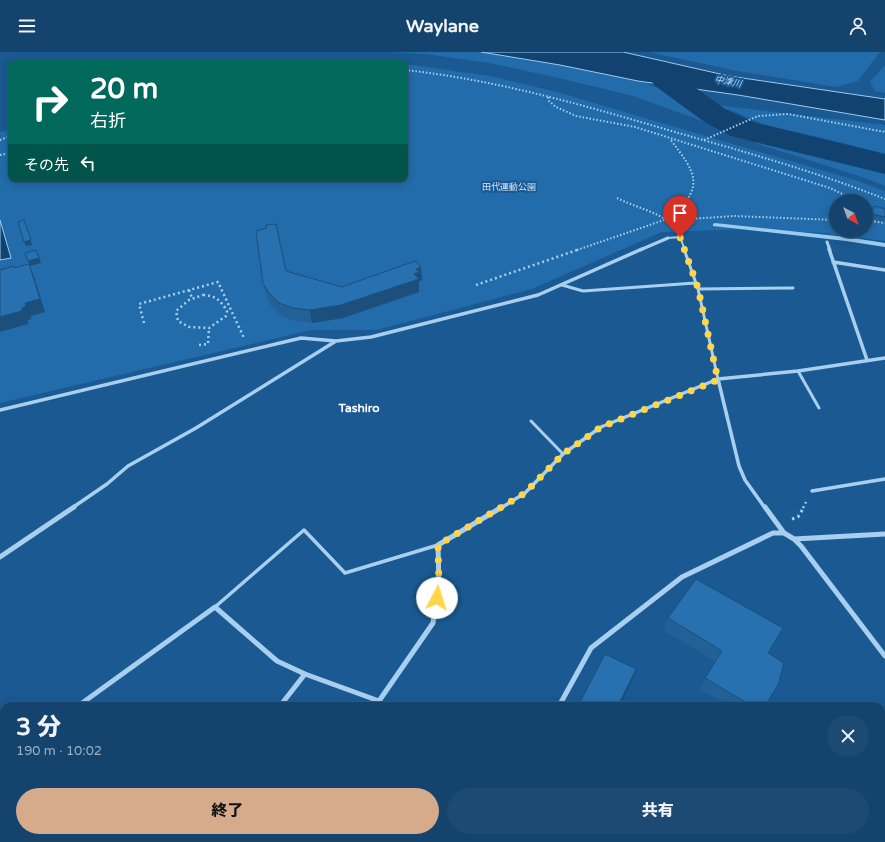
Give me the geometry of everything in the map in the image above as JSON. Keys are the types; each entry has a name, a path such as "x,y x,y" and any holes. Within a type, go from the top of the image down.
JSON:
{"street":[{"path":"0,410 301,338 336,341 371,337 538,294 562,285 668,238"},
{"path":"827,242 867,360"},
{"path":"833,262 885,270"},
{"path":"0,557 107,484 128,466 196,428 336,341"},
{"path":"84,702 215,607 277,660 305,674 379,701 433,623 439,586 438,545 525,493 563,454 601,427 718,380 798,371 885,358"},
{"path":"718,380 739,466 745,480 784,533 794,539 885,656"},
{"path":"812,491 885,479"},
{"path":"561,702 591,648 682,577 773,533 784,533"},
{"path":"794,539 885,534"},
{"path":"283,702 305,674"}],"lane":[{"path":"668,238 680,237 698,288 718,380"},
{"path":"562,285 583,291 695,283"},
{"path":"698,288 793,288"},
{"path":"798,371 819,408"},
{"path":"531,422 563,454"},
{"path":"215,607 304,530 345,573 438,545"}],"path":[{"path":"408,71 453,76 498,84 548,97 566,100 704,140 855,187 885,199"},
{"path":"548,97 549,101 556,106 576,116 635,127 830,188 842,194"},
{"path":"704,140 758,116 788,114 885,132"},
{"path":"476,285 665,220 680,210 694,190 695,178 685,158 670,139"},
{"path":"617,198 633,206 653,212 665,220"},
{"path":"873,210 880,211"},
{"path":"675,220 734,216 829,220"},
{"path":"873,221 885,223"},
{"path":"144,323 139,304 218,282 245,340 238,342"},
{"path":"189,290 192,298"},
{"path":"226,316 227,311 219,298 212,295 192,298 176,311 178,321 185,327 195,328 209,328 226,316 233,315"},
{"path":"208,343 209,328"},
{"path":"193,347 208,343 212,345"},
{"path":"778,524 798,517 812,491"}],"green space":[{"path":"389,52 486,52 629,74 652,86 675,92 680,99 705,122 633,96 563,79 489,63 425,54"},
{"path":"648,52 880,52 858,81 836,87 737,71"},
{"name":"田代運動公園","path":"408,64 490,76 557,92 855,180 885,191 885,241 862,238 873,238 873,194 829,194 829,234 748,229 662,232 532,289 377,330 311,330 0,403 0,132 8,130 8,182 408,182"},
{"path":"885,65 885,93 875,91 870,82"},
{"path":"708,104 885,125 885,154 762,124 736,112"},
{"path":"755,136 817,149 885,168 885,186 862,177 755,143"}],"water":[{"name":"中津川","path":"481,52 623,52 729,76 885,99 885,120 738,95 638,81 560,65"},
{"path":"0,220 11,258 0,260"}],"building":[{"path":"874,206 885,209 885,217 873,214"},
{"path":"24,220 31,240 24,242 18,222"},
{"path":"276,224 286,271 342,287 415,261 421,267 416,269 419,272 414,274 419,279 341,305 310,310 293,308 279,303 269,293 263,283 256,231 267,228 266,225"},
{"path":"36,250 39,258 28,261 25,253"},
{"path":"29,264 40,299 25,303 26,306 22,308 22,311 0,317 0,270"},
{"path":"696,579 783,628 768,653 784,663 778,685 767,702 745,702 705,678 722,651 668,618"},
{"path":"605,654 636,669 620,702 580,702"}],"waterway":[{"path":"658,69 664,79 714,115 742,129 885,164"},
{"path":"715,225 846,239 885,245"}],"district":[{"name":"Tashiro","path":"359,408"}],"route":[{"path":"437,598 439,586 438,545 525,493 563,454 601,427 718,380 698,288 680,237"}]}
